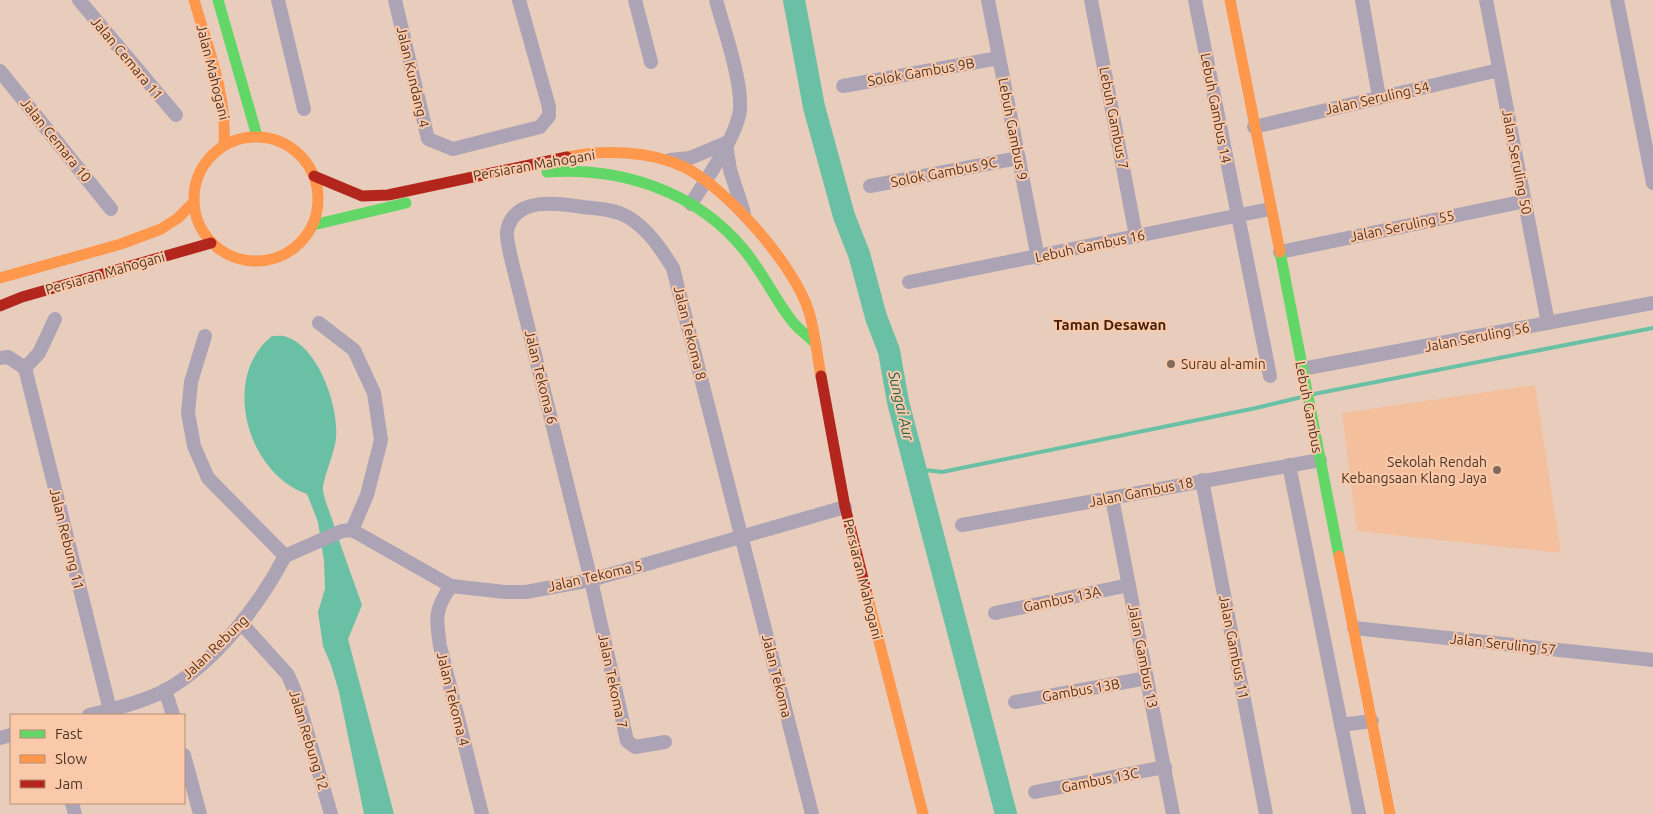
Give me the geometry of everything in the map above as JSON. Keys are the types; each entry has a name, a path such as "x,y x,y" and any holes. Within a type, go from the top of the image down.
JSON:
{"main road":[{"name":"Jalan Mahogani","path":"194,0 217,78 226,126 224,145"},
{"name":"Jalan Mahogani","path":"218,0 257,136"},
{"name":"Lebuh Gambus","path":"1230,0 1309,410 1390,814"},
{"path":"257,136 281,142 301,156 314,176 318,200 313,225 302,242 286,255 267,261 247,262 234,258 211,243 199,224 193,203 195,186 201,170 211,156 224,145 240,138 257,136"},
{"name":"Persiaran Mahogani","path":"314,176 362,196 388,195 575,156 599,153 660,160 684,168 731,200 762,234 798,286 809,311 845,507 923,814"},
{"name":"Persiaran Mahogani","path":"313,225 530,174 553,171 595,171 640,180 691,204 742,247 790,319 814,342"},
{"name":"Persiaran Mahogani","path":"0,278 121,244 161,229 178,218 193,203"},
{"name":"Persiaran Mahogani","path":"0,306 22,297 211,243"}],"street":[{"name":"Jalan Cemara 11","path":"81,0 176,115"},
{"path":"278,0 304,108"},
{"name":"Jalan Kundang 4","path":"395,0 428,138 453,149 540,127 549,116 549,107 519,0"},
{"path":"635,0 651,62"},
{"path":"691,204 734,130 740,109 738,86 716,0"},
{"name":"Lebuh Gambus 9","path":"988,0 1038,258"},
{"name":"Lebuh Gambus 7","path":"1091,0 1136,236"},
{"name":"Lebuh Gambus 14","path":"1195,0 1270,376"},
{"path":"1362,0 1379,97"},
{"name":"Jalan Seruling 50","path":"1486,0 1548,323"},
{"path":"1617,0 1653,182"},
{"name":"Solok Gambus 9B","path":"843,86 1000,58"},
{"name":"Jalan Seruling 54","path":"1254,127 1499,70"},
{"name":"Jalan Cemara 10","path":"0,71 111,209"},
{"path":"660,160 690,158 726,143"},
{"path":"726,143 730,170 745,216"},
{"name":"Solok Gambus 9C","path":"870,186 1019,158"},
{"name":"Jalan Seruling 55","path":"1280,252 1525,200"},
{"name":"Jalan Tekoma 8","path":"554,203 612,211 628,217 650,235 673,268 742,538"},
{"name":"Jalan Tekoma 6","path":"554,203 523,208 516,214 507,231 510,254 591,580"},
{"name":"Lebuh Gambus 16","path":"909,282 1038,258 1136,236 1270,210"},
{"name":"Jalan Seruling 56","path":"1302,369 1653,302"},
{"path":"0,358 8,357 25,368 39,353 56,319"},
{"path":"205,336 191,382 188,413 194,446 208,478 285,556 298,548 347,531 367,495 381,440 374,393 354,350 319,323"},
{"name":"Jalan Rebung 11","path":"25,368 110,710"},
{"name":"Jalan Gambus 18","path":"962,525 1320,460"},
{"path":"1289,465 1359,814"},
{"name":"Jalan Gambus 11","path":"1202,480 1266,814"},
{"name":"Jalan Gambus 13","path":"1112,498 1173,814"},
{"name":"Jalan Tekoma 5","path":"347,531 450,586 505,592 526,592 591,580 845,507"},
{"name":"Jalan Tekoma","path":"742,538 812,814"},
{"name":"Jalan Rebung","path":"94,714 165,690 186,677 242,624 273,580 285,556"},
{"name":"Jalan Tekoma 7","path":"591,580 627,741 635,747 665,742"},
{"name":"Gambus 13A","path":"995,614 1129,585"},
{"name":"Jalan Tekoma 4","path":"450,586 439,602 436,620 440,646 482,814"},
{"name":"Jalan Rebung 12","path":"242,624 288,675 296,694 331,814"},
{"name":"Jalan Seruling 57","path":"1354,628 1653,660"},
{"name":"Gambus 13B","path":"1015,702 1148,678"},
{"path":"165,690 173,714"},
{"path":"1341,725 1372,721"},
{"path":"185,759 200,814"},
{"name":"Gambus 13C","path":"1035,792 1165,767"}],"shaded area":[{"path":"1535,385 1561,553 1357,531 1342,413"}],"water":[{"path":"272,336 287,337 298,343 309,353 325,380 330,395 336,425 336,438 324,480 324,497 362,605 348,639 394,814 364,814 339,692 323,646 318,612 325,589 324,561 318,522 307,494 286,483 269,467 256,446 248,423 244,399 247,375 256,354"}],"waterway":[{"name":"Sungai Aur","path":"794,0 814,107 844,216 859,254 876,317 889,351 898,402 1006,814"},
{"path":"1314,394 1653,328"},
{"path":"916,469 942,472 1302,397"}],"traffic: fast":[{"path":"218,0 257,136"},
{"path":"547,172 575,171 630,179 656,187 681,198 726,230 758,268 792,321 814,342"},
{"path":"313,225 406,203"},
{"path":"1280,252 1339,556"}],"traffic: slow":[{"path":"194,0 220,89 223,108 224,145"},
{"path":"1230,0 1280,252"},
{"path":"256,137 280,141 300,155 314,175 318,199 314,223 300,243 280,257 256,261 232,257 212,243 198,223 194,199 198,175 212,155 232,141 256,137"},
{"path":"567,157 611,152 657,158 684,167 720,192 739,210 775,251 801,293 811,320 821,376"},
{"path":"0,278 121,244 161,229 178,218 193,203"},
{"path":"1339,556 1390,814"},
{"path":"866,590 923,814"}],"traffic: jam":[{"path":"314,176 362,196 388,195 567,157"},
{"path":"0,306 22,297 211,243"},
{"path":"821,376 845,507 866,590"}],"place":[{"name":"Surau al-amin","path":"1171,364"},
{"name":"Sekolah Rendah Kebangsaan Klang Jaya","path":"1497,470"}],"district":[{"name":"Taman Desawan","path":"1110,325"}]}
